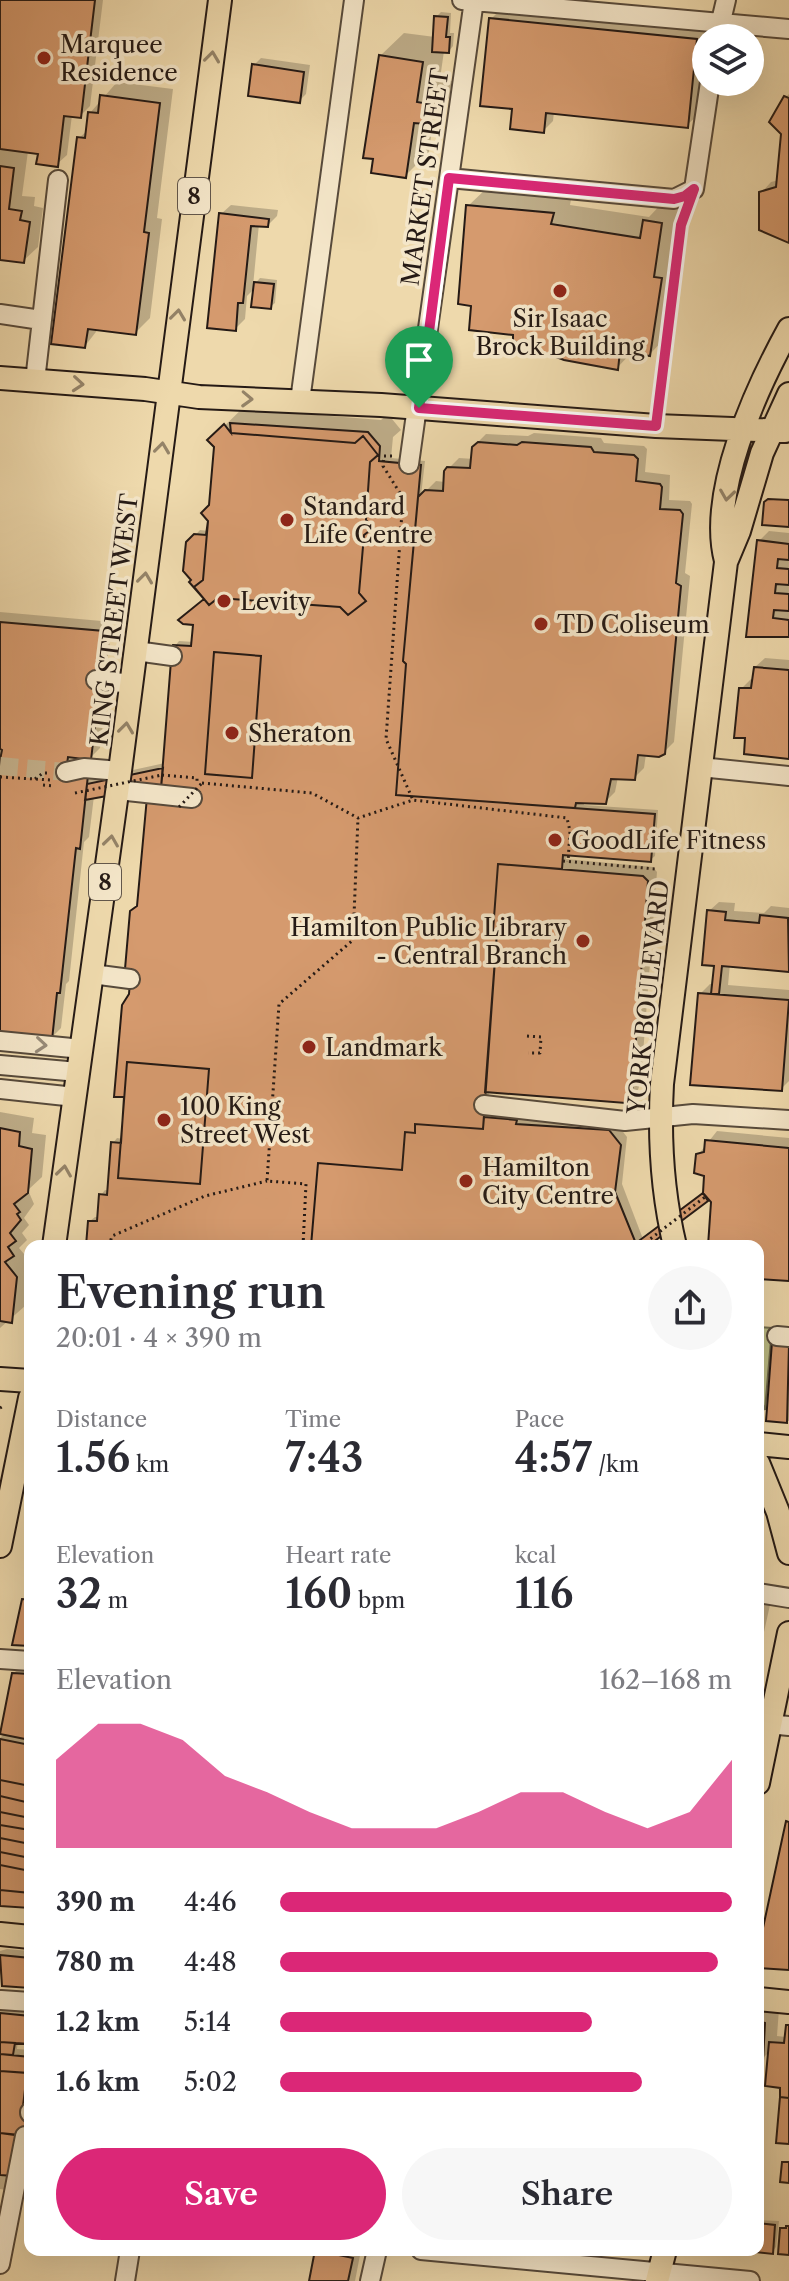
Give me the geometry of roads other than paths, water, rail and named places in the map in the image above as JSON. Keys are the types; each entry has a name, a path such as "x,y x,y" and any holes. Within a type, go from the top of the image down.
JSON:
{"main road":[{"name":"KING STREET WEST","path":"55,1240 132,684 220,0"},
{"name":"YORK BOULEVARD","path":"726,562 721,540 730,473 757,390 789,329"},
{"path":"0,378 199,397 780,431"},
{"name":"YORK BOULEVARD","path":"674,1240 659,1143 662,1084 726,562 780,431 789,394"},
{"path":"0,1379 24,1381"},
{"path":"0,1546 24,1428"},
{"path":"764,1445 789,1447"},
{"path":"764,1478 778,1512 789,1553"},
{"path":"764,1758 789,1633"},
{"path":"0,1934 24,1936"},
{"path":"764,2000 789,2002"}],"street":[{"path":"300,401 354,0"},
{"path":"462,0 692,27"},
{"name":"MARKET STREET","path":"402,458 419,408 474,0"},
{"path":"720,24 726,0"},
{"path":"764,29 789,29"},
{"path":"449,178 674,199 685,196 694,189 708,96"},
{"path":"35,381 58,180"},
{"path":"0,314 41,320"},
{"path":"136,651 172,656"},
{"path":"96,680 132,684"},
{"path":"700,767 789,776"},
{"path":"60,773 84,768 186,803"},
{"path":"92,974 130,979"},
{"path":"0,1041 82,1049"},
{"path":"0,1065 78,1072"},
{"path":"0,1089 75,1097"},
{"path":"484,1105 625,1121 693,1114 789,1120"},
{"path":"764,1594 789,1598"},
{"path":"0,1659 24,1661"},
{"path":"1,2000 24,2002"},
{"path":"0,2264 5,2208 24,2140"},
{"path":"125,2281 129,2256"},
{"path":"370,2281 376,2256"},
{"path":"501,2256 660,2268 750,2281"}],"tunnel":[{"path":"0,766 66,772"}],"place":[{"name":"Marquee Residence","path":"44,58"},
{"name":"Sir Isaac Brock Building","path":"560,291"},
{"name":"Standard Life Centre","path":"287,520"},
{"name":"Levity","path":"224,601"},
{"name":"TD Coliseum","path":"541,624"},
{"name":"Sheraton","path":"232,733"},
{"name":"GoodLife Fitness","path":"555,840"},
{"name":"Hamilton Public Library - Central Branch","path":"583,941"},
{"name":"Landmark","path":"309,1047"},
{"name":"100 King Street West","path":"164,1120"},
{"name":"Hamilton City Centre","path":"466,1181"}]}
